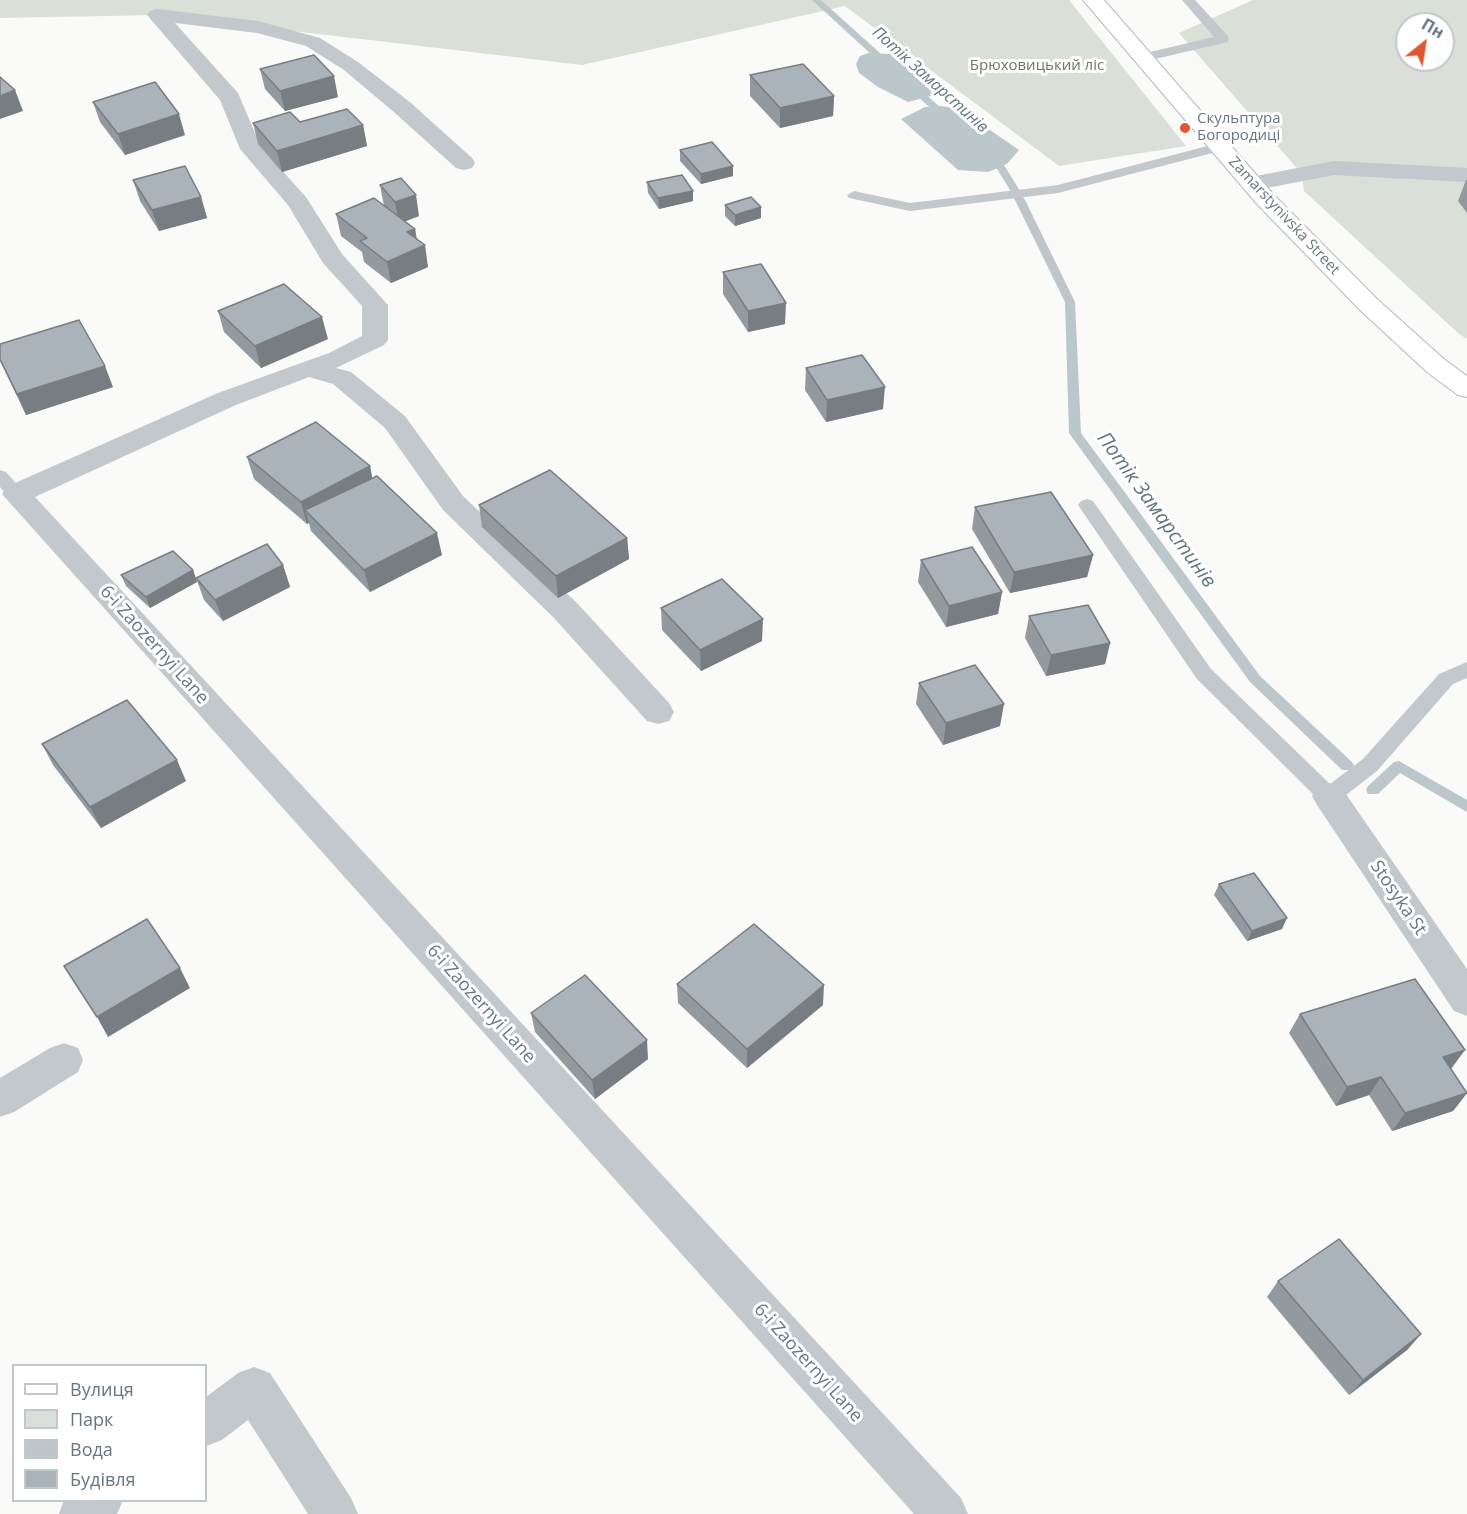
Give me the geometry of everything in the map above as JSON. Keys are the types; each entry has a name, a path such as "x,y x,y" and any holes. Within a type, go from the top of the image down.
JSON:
{"main road":[{"name":"Zamarstynivska Street","path":"1093,0 1251,184 1369,305 1436,366 1467,389"}],"street":[{"path":"8,485 308,368 338,359 375,340 375,305 332,258 298,202 251,150 230,98 157,15 258,27 313,42 351,66 403,108 464,163"},
{"path":"1251,184 1334,168 1467,176"},
{"path":"308,368 342,378 395,422 453,503 565,610 658,712"},
{"name":"6-i Zaozernyi Lane","path":"8,485 945,1514"},
{"name":"Stosyka St","path":"1329,796 1467,1000"},
{"path":"0,1099 64,1060"},
{"path":"207,1423 254,1389 335,1514"},
{"path":"82,1514 97,1502"}],"lane":[{"path":"1142,58 1223,39 1188,0"},
{"path":"854,195 910,207 1058,189 1219,147"},
{"path":"1087,505 1204,674 1329,796 1370,765 1446,679 1467,669"}],"green space":[{"name":"Брюховицький ліс","path":"0,0 1069,0 1186,146 1059,166 845,6 582,65 157,15 0,18"},
{"path":"1253,0 1467,0 1467,339 1304,191 1302,174 1179,33"}],"water":[{"path":"868,53 890,54 923,71 940,86 931,96 908,102 878,87 859,73 856,64 860,56"},
{"path":"925,107 958,108 1019,150 1007,164 988,172 958,170 901,119"}],"building":[{"path":"314,55 334,76 280,91 260,69"},
{"path":"803,64 834,96 780,108 750,75"},
{"path":"0,77 15,90 0,96"},
{"path":"155,82 179,114 118,134 93,102"},
{"path":"347,109 363,125 277,151 253,123 290,112 300,122"},
{"path":"712,142 733,166 701,174 680,150"},
{"path":"185,166 201,197 152,210 133,180"},
{"path":"682,175 693,191 658,198 647,182"},
{"path":"401,178 416,195 395,202 380,185"},
{"path":"751,197 761,207 735,215 725,205"},
{"path":"374,198 415,229 407,232 425,245 387,262 360,241 367,238 336,214"},
{"path":"761,264 786,303 748,311 723,272"},
{"path":"284,284 322,317 255,346 218,311"},
{"path":"79,320 105,366 17,394 0,359 0,344"},
{"path":"862,355 885,387 827,400 806,368"},
{"path":"316,422 370,466 301,502 247,457"},
{"path":"550,470 627,538 556,576 479,505"},
{"path":"377,476 437,533 364,570 305,510"},
{"path":"1051,492 1093,555 1014,572 975,507"},
{"path":"267,544 283,565 215,600 196,578"},
{"path":"972,547 1002,592 949,606 921,560"},
{"path":"173,551 193,570 146,597 121,575"},
{"path":"722,579 763,619 700,650 661,608"},
{"path":"1088,605 1110,643 1051,655 1029,616"},
{"path":"975,665 1004,704 946,723 919,683"},
{"path":"127,700 177,760 90,807 42,744"},
{"path":"1254,873 1287,918 1252,931 1219,884"},
{"path":"147,919 180,968 97,1017 64,966"},
{"path":"754,924 824,985 747,1049 677,984"},
{"path":"585,975 647,1040 592,1080 531,1013"},
{"path":"1415,979 1465,1050 1443,1057 1467,1093 1405,1113 1381,1077 1347,1087 1300,1014"},
{"path":"1339,1239 1421,1334 1363,1380 1278,1281"}],"waterway":[{"name":"Потік Замарстинів","path":"816,0 888,65"},
{"name":"Потік Замарстинів","path":"911,86 946,117"},
{"name":"Потік Замарстинів","path":"989,156 1001,167 1015,191"},
{"name":"Потік Замарстинів","path":"1019,198 1070,302 1075,433 1255,679 1347,766"},
{"name":"Потік Замарстинів","path":"1373,790 1399,766 1467,807"}],"place":[{"name":"Скульптура Богородиці","path":"1185,128"}]}
